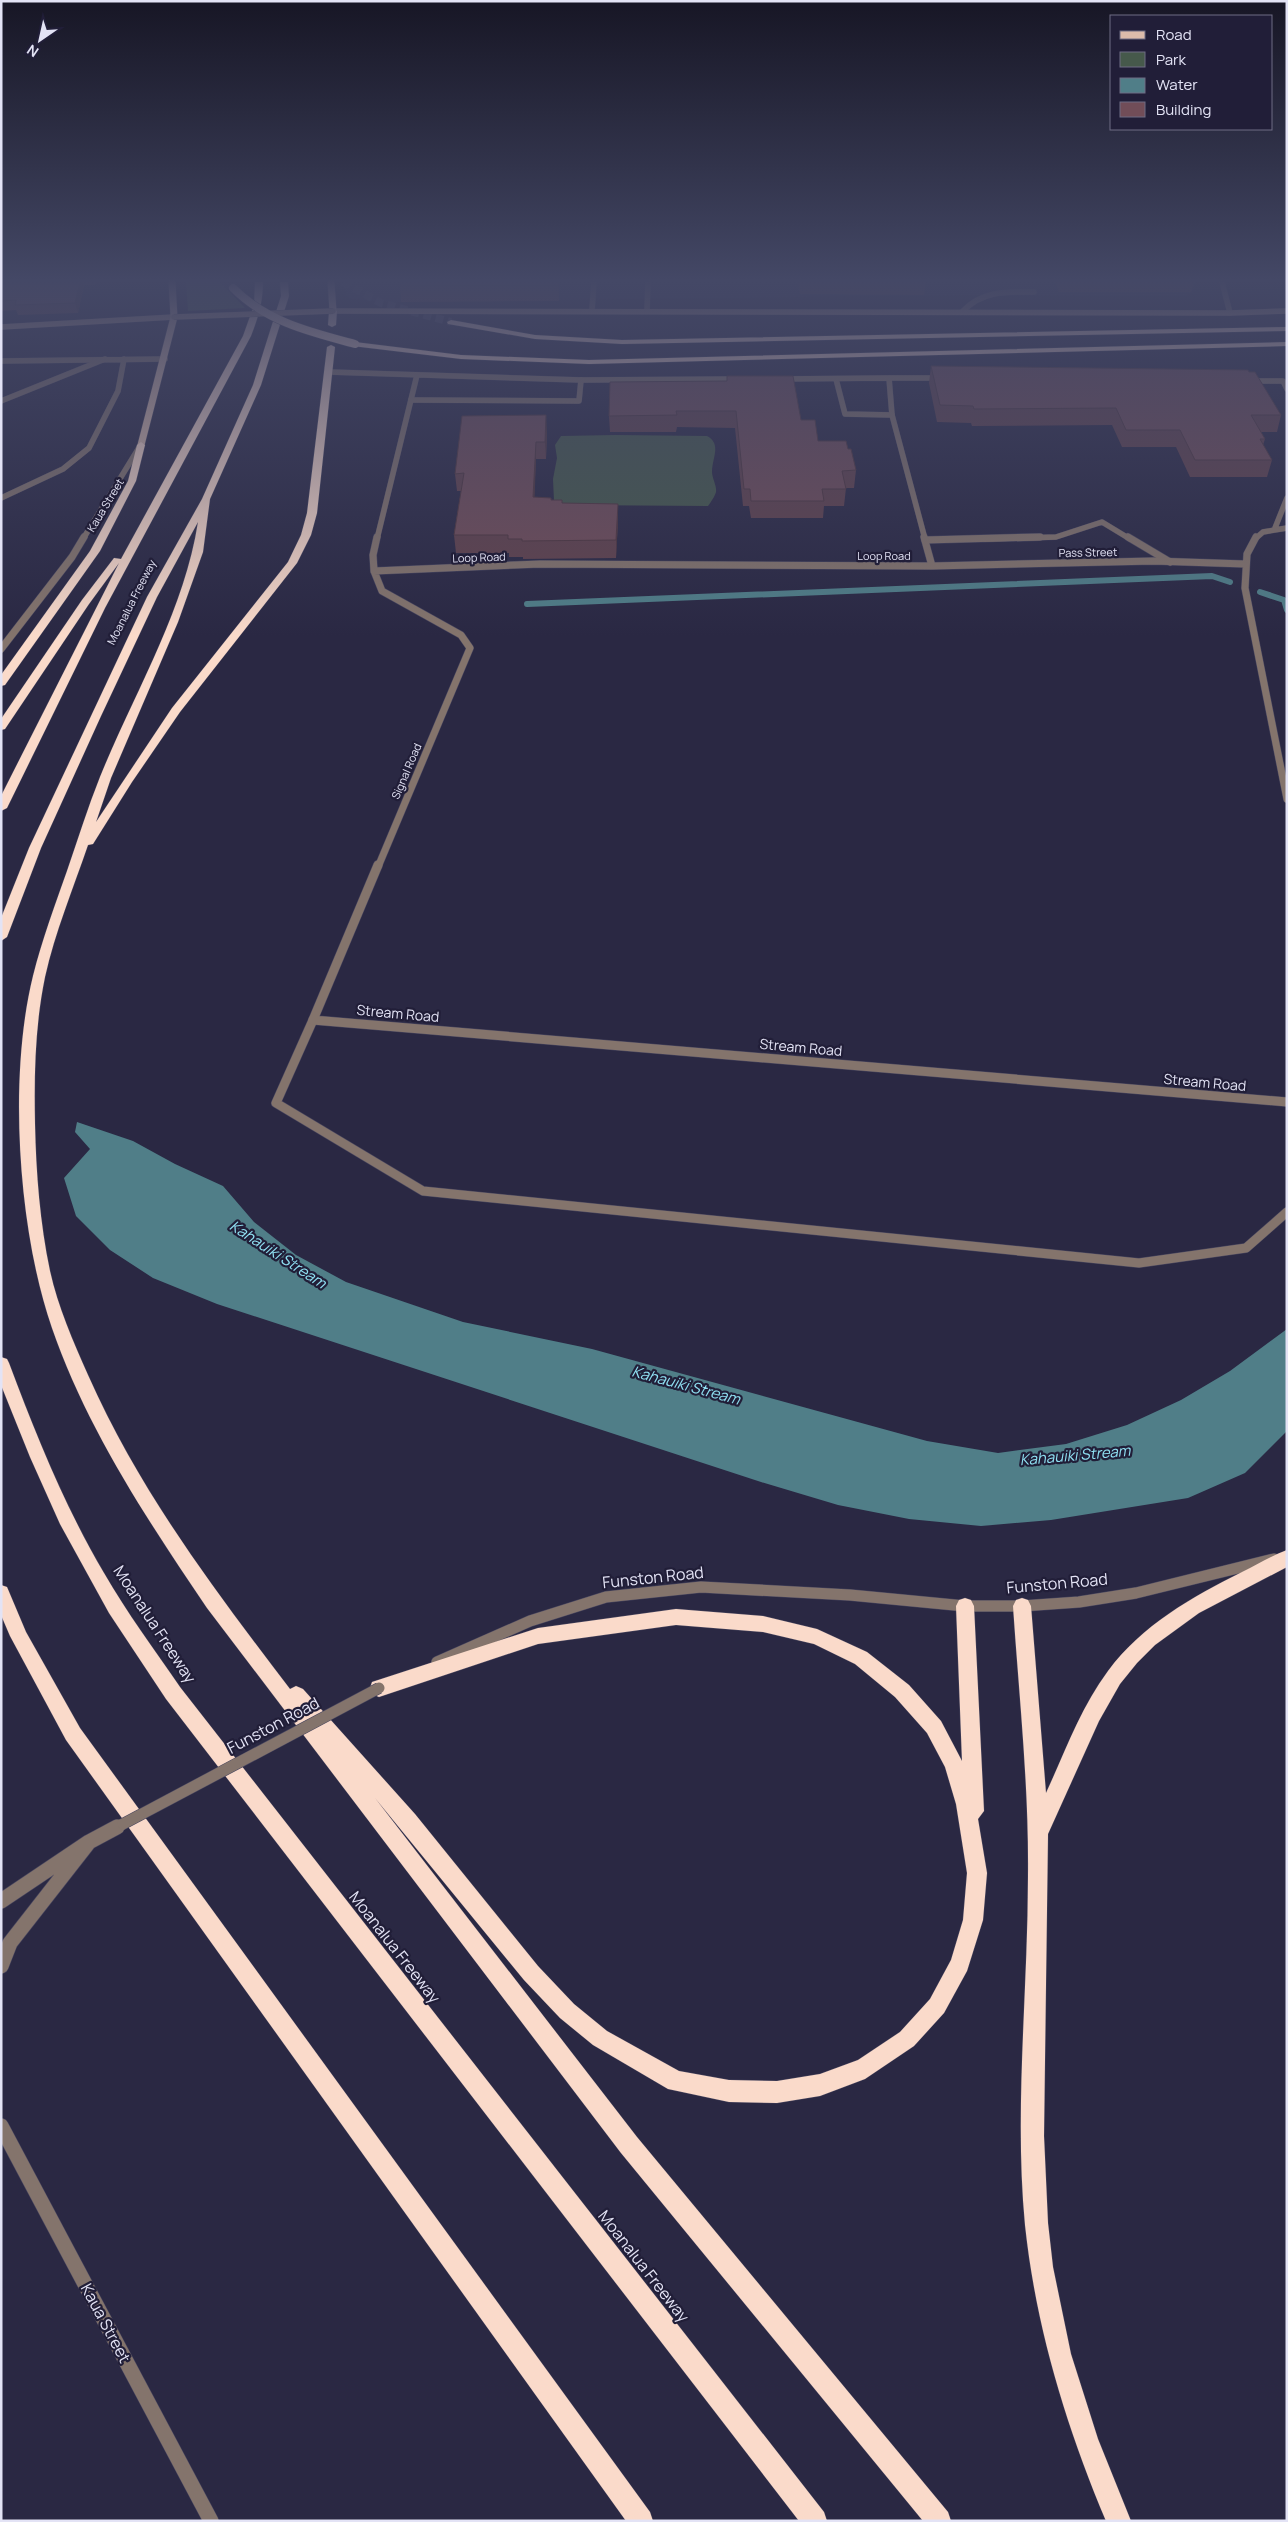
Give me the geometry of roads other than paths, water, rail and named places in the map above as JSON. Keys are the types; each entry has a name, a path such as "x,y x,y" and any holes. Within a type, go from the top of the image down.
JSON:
{"highway":[{"name":"Moanalua Freeway","path":"1,808 142,527 212,400"},
{"name":"Moanalua Freeway","path":"1,937 35,848 152,597 206,499 250,400"},
{"path":"74,866 126,782 176,710 292,563 306,535 312,513 326,400"},
{"path":"1,683 95,551 132,481 141,445"},
{"path":"206,499 198,552 173,622 105,778 74,866 39,977 30,1036 27,1083 28,1142 32,1207 43,1272 60,1329 96,1411 150,1510 213,1602 629,2145 939,2521"},
{"path":"1,728 85,602 142,527"},
{"name":"Moanalua Freeway","path":"1,1362 28,1435 67,1518 114,1606 173,1693 815,2521"},
{"path":"1038,1833 1099,1705 1115,1677 1138,1651 1165,1627 1224,1589 1287,1557"},
{"path":"1,1594 19,1636"},
{"path":"1,1602 85,1750 641,2521"},
{"path":"213,1602 408,1822 531,1973 567,2011 600,2038 676,2081 738,2091 776,2092 811,2086 865,2068 907,2040 937,2006 960,1964 972,1920 977,1872 965,1606"},
{"path":"1022,1606 1038,1833 1034,2180 1038,2238 1062,2362 1082,2428 1119,2521"},
{"path":"379,1688 538,1636 676,1617 763,1624 817,1637 861,1658 902,1691 934,1726 954,1764 963,1796 977,1872"}],"main road":[{"name":"Kaua Street","path":"141,445 154,400"}],"street":[{"path":"1,498 63,469 89,448 114,400"},
{"path":"374,571 374,555 411,400 579,400"},
{"path":"841,400 845,414 892,415"},
{"name":"Loop Road","path":"374,571 540,564 932,566 892,415 891,400"},
{"name":"Kaua Street","path":"1,649 72,557 141,445"},
{"path":"1275,528 1287,498"},
{"path":"925,540 1056,537 1077,532 1102,522 1170,562"},
{"path":"1287,528 1275,528 1253,539 1247,551 1245,564 1245,588 1287,799"},
{"name":"Pass Street","path":"932,566 1170,562 1245,564"},
{"name":"Signal Road","path":"313,1020 470,648 461,635 382,591 374,571"},
{"path":"313,1020 276,1102 423,1191 1139,1263 1246,1248 1287,1212"},
{"name":"Stream Road","path":"313,1020 1287,1102"},
{"name":"Funston Road","path":"1,1901 89,1842 379,1688 530,1621 606,1597 701,1587 850,1595 965,1606 1022,1606 1079,1602 1136,1593 1287,1557"},
{"path":"1,1966 10,1943 89,1842"},
{"name":"Kaua Street","path":"1,2126 211,2521"}],"water":[{"name":"Kahauiki Stream","path":"77,1122 133,1141 175,1164 223,1186 254,1222 296,1255 346,1282 463,1322 592,1349 927,1441 998,1453 1066,1444 1127,1425 1181,1400 1230,1371 1287,1329 1287,1431 1245,1473 1188,1498 1051,1520 981,1526 909,1519 838,1505 761,1482 217,1304 153,1278 110,1250 76,1216 64,1178 90,1149 75,1132"}],"waterway":[{"path":"527,604 1212,576 1230,582"},
{"path":"1260,592 1284,600 1287,610"}]}
